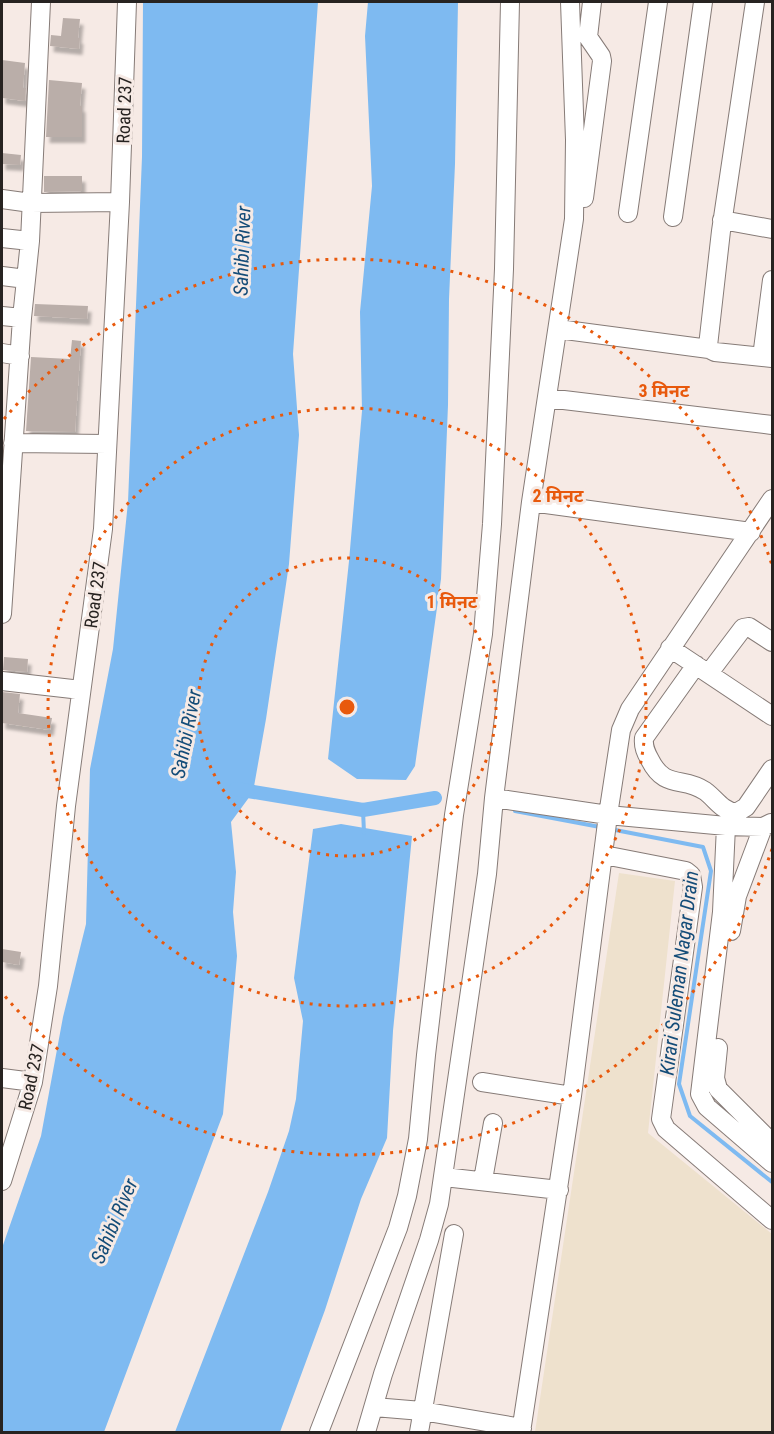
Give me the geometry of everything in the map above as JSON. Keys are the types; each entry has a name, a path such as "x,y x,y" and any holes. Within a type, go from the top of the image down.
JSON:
{"street":[{"path":"2,614 13,442 9,401 20,356 30,241 40,2"},
{"name":"Road 237","path":"2,1181 33,1082 49,975 81,690 102,541 120,202 127,2"},
{"path":"319,1432 398,1228 418,1139 454,815 483,634 492,534 504,269 510,2"},
{"path":"366,1432 435,1222 444,1178 488,874 494,798 531,502 574,219 575,140 570,2"},
{"path":"574,219 583,206 602,61 588,37 592,2"},
{"path":"628,213 658,2"},
{"path":"673,217 703,2"},
{"path":"709,350 722,220 755,2"},
{"path":"2,199 31,203 120,202"},
{"path":"722,220 772,229"},
{"path":"2,238 30,241"},
{"path":"2,276 26,279"},
{"path":"558,329 715,352 767,357 772,280"},
{"path":"2,316 22,318"},
{"path":"2,353 20,356"},
{"path":"547,398 772,425"},
{"path":"13,442 107,444"},
{"path":"374,1407 422,1412 521,1430 572,1096 621,730 625,718 670,648 772,499"},
{"path":"531,502 751,532"},
{"path":"772,642 749,627 743,628 702,669 644,738 644,747 656,771 664,778 705,791 724,809 736,813 746,807 772,769"},
{"path":"670,648 772,716"},
{"path":"2,681 81,690"},
{"path":"494,798 608,820 726,826 768,824 737,896 732,921 715,1078 722,1096 772,1143"},
{"path":"726,826 722,912 700,1094 706,1107 772,1163"},
{"path":"605,850 686,871 691,875 693,887 661,1119 666,1129 772,1220"},
{"path":"2,1078 33,1082"},
{"path":"482,1082 572,1096"},
{"path":"483,1180 493,1123"},
{"path":"444,1178 483,1180 558,1190"},
{"path":"419,1432 454,1233"}],"shaded area":[{"path":"619,873 675,881 648,1133 772,1234 772,1432 535,1432"}],"water":[{"name":"Sahibi River","path":"143,2 318,2 293,354 299,435 289,564 253,792 231,822 236,872 233,912 237,956 223,1114 104,1432 2,1432 2,1248 41,1136 63,1017 86,924 90,769 113,649 128,502 142,157"},
{"path":"368,2 458,2 448,405 441,579 415,766 406,780 357,779 328,759 362,411 360,312 372,186 365,36"},
{"path":"341,824 412,836 393,1031 387,1138 361,1199 325,1310 280,1432 175,1432 268,1192 289,1131 296,1099 303,1021 294,978 313,829"}],"building":[{"path":"63,18 80,19 79,49 50,46 51,35 61,36"},
{"path":"2,60 25,63 23,88 26,88 25,101 2,98"},
{"path":"49,80 82,83 80,106 82,106 82,137 46,137"},
{"path":"2,153 21,155 20,165 2,164"},
{"path":"44,176 82,176 82,191 44,192"},
{"path":"35,304 88,306 87,319 34,316"},
{"path":"72,340 81,341 75,432 26,431 31,357 70,359"},
{"path":"4,657 28,659 27,672 3,670"},
{"path":"2,692 20,694 18,713 52,718 50,730 2,723"},
{"path":"2,949 21,952 19,965 2,962"}],"waterway":[{"path":"236,789 363,810 435,798"},
{"path":"363,810 364,833"},
{"name":"Kirari Suleman Nagar Drain","path":"515,811 600,827"},
{"name":"Kirari Suleman Nagar Drain","path":"610,829 703,847 711,871 679,1084 690,1116 772,1182"}]}
